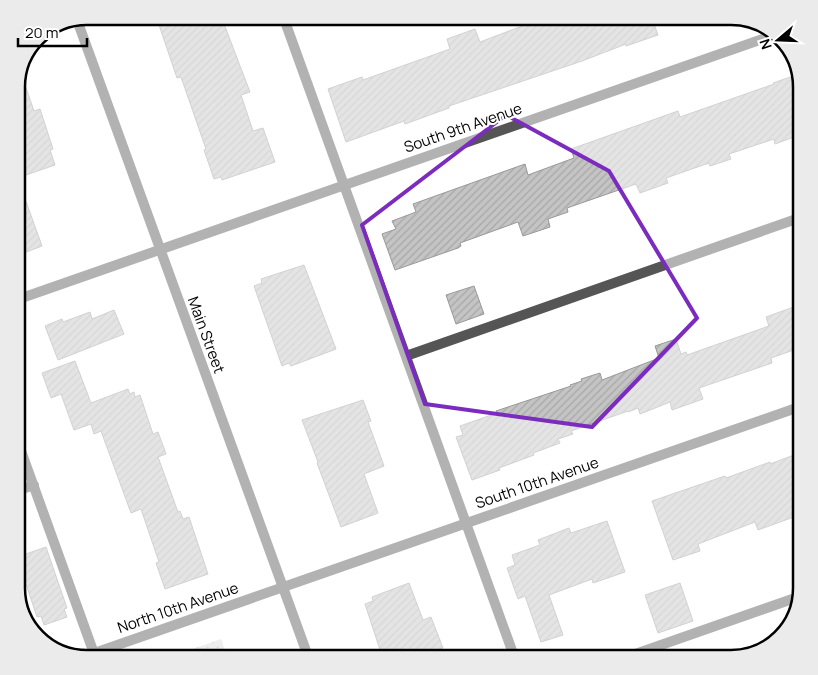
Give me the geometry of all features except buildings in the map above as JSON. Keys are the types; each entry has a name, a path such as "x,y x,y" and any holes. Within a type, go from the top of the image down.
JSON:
{"street":[{"path":"286,25 512,650"},
{"name":"Main Street","path":"79,26 306,650"},
{"name":"South 9th Avenue","path":"25,297 767,37"},
{"path":"406,356 793,220"},
{"name":"South 10th Avenue","path":"283,588 793,409"},
{"path":"25,461 93,650"},
{"path":"25,488 34,485"},
{"name":"North 10th Avenue","path":"112,650 283,588"},
{"path":"647,650 791,599"}],"highlighted area":[{"path":"506,115 609,171 697,318 592,427 425,404 362,225"}],"shaded area":[{"path":"221,639 225,650 190,650"}]}
